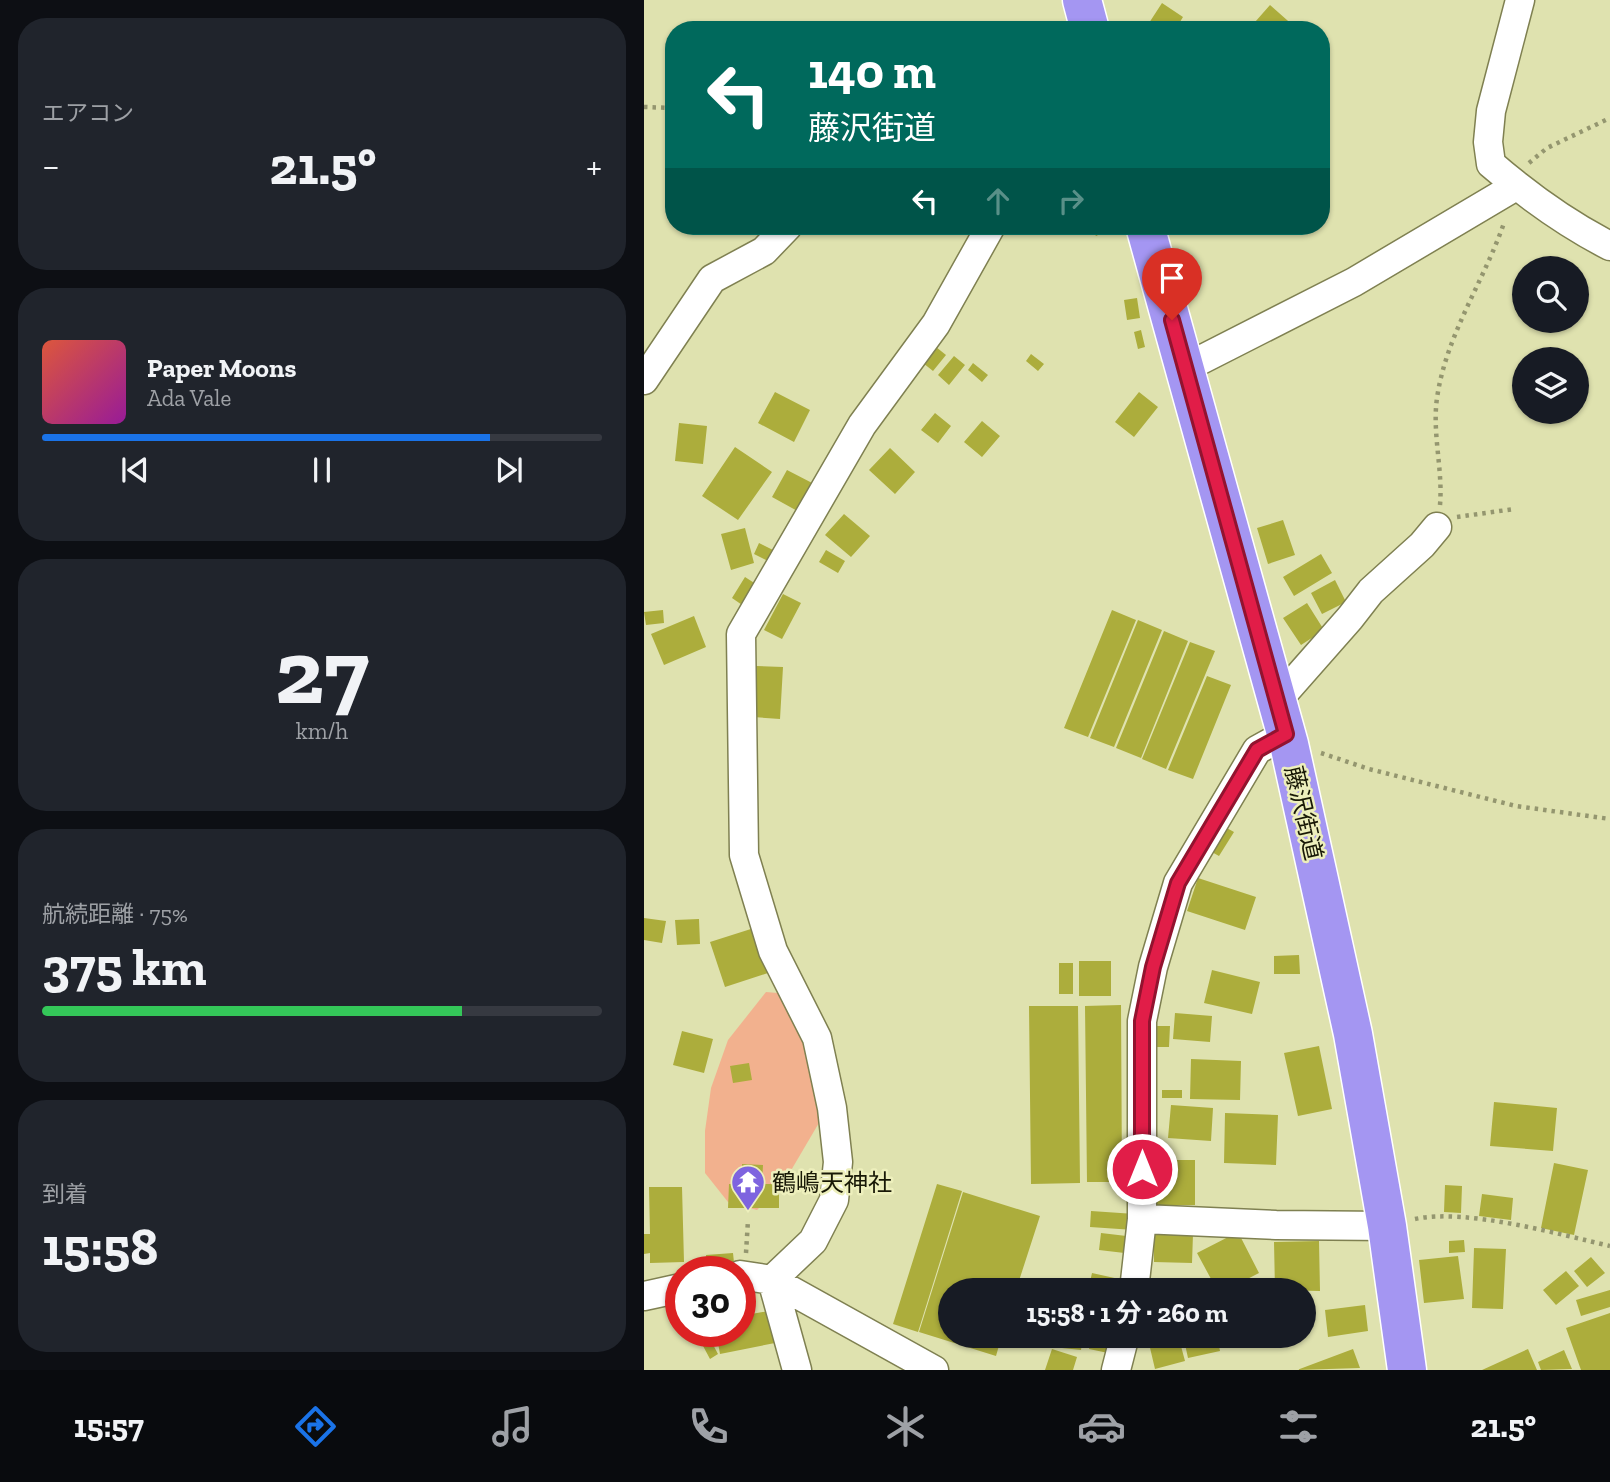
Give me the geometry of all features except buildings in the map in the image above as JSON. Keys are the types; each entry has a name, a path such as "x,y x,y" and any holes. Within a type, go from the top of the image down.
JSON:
{"highway":[{"path":"1081,0 1087,21"},
{"name":"藤沢街道","path":"1148,235 1283,726 1353,1034 1387,1226 1407,1370"}],"street":[{"path":"1073,21 1081,0"},
{"path":"1520,0 1491,111 1488,142 1491,164 1516,186 1576,229 1610,246"},
{"path":"1185,368 1354,282 1516,186"},
{"path":"644,380 712,279 764,251 779,235"},
{"path":"756,1275 813,1241 834,1200 838,1162 832,1108 817,1038 774,951 744,855 740,634 862,425 936,324 984,235"},
{"path":"1135,1278 1142,1219 1142,1021 1156,955 1178,883 1257,750 1283,726 1350,618 1371,591 1422,545 1438,524"},
{"path":"1142,1219 1276,1225 1387,1226"},
{"path":"756,1279 933,1370"},
{"path":"756,1285 797,1370"},
{"path":"644,1296 665,1291"},
{"path":"1116,1370 1122,1348"}],"path":[{"path":"644,107 665,108"},
{"path":"1514,509 1438,524 1441,498 1436,420 1440,380 1458,327 1494,249 1516,186 1528,165 1547,148 1610,118"},
{"path":"1283,726 1369,769 1516,806 1610,819"},
{"path":"1387,1226 1430,1216 1466,1218 1524,1227 1610,1246"},
{"path":"748,1220 751,1256"}],"shaded area":[{"path":"766,992 789,994 823,1028 823,1116 783,1184 757,1210 728,1202 705,1173 705,1131 711,1088 728,1040"}],"place":[{"name":"鶴嶋天神社","path":"748,1212"}],"route":[{"path":"1142,1169 1142,1021 1153,967 1178,883 1257,750 1286,734 1172,320"}]}
